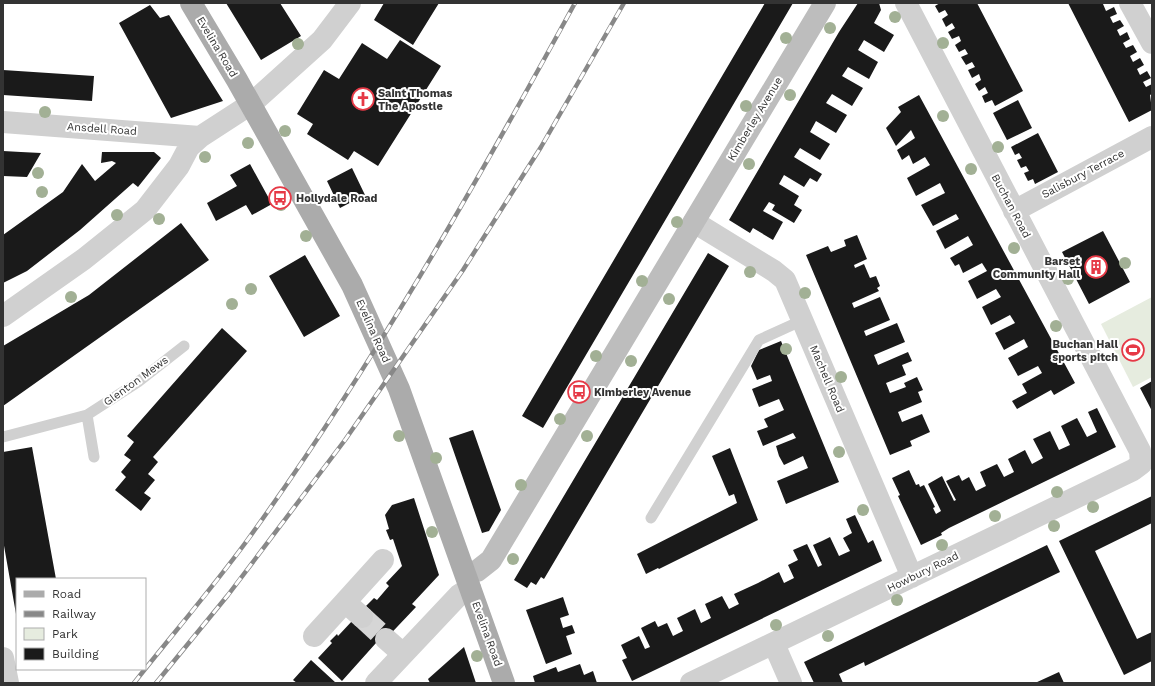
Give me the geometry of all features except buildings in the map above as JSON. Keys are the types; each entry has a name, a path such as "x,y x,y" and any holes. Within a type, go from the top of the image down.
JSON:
{"main road":[{"name":"Evelina Road","path":"190,3 251,104 352,285 399,389 504,683"}],"street":[{"path":"3,316 84,259 144,210 180,166 189,147 200,137 251,104 322,40 350,3"},
{"name":"Kimberley Avenue","path":"376,683 459,595 477,571 491,560 825,3"},
{"name":"Buchan Road","path":"906,3 1140,451"},
{"path":"1130,3 1152,43"},
{"name":"Ansdell Road","path":"3,122 167,133 200,137"},
{"name":"Salisbury Terrace","path":"1014,211 1152,137"},
{"name":"Machell Road","path":"694,222 774,271 785,280 912,577"},
{"name":"Howbury Road","path":"691,683 1133,470 1141,464 1140,451"},
{"path":"314,636 383,560"},
{"path":"345,602 362,617"},
{"path":"386,639 403,654"},
{"path":"774,644 792,683"},
{"path":"3,658 8,683"}],"lane":[{"path":"651,518 759,340 803,320"},
{"name":"Glenton Mews","path":"3,437 87,415 138,382 184,346"},
{"path":"87,415 94,457"}],"green space":[{"name":"Buchan Hall sports pitch","path":"1152,297 1152,377 1133,387 1101,324"}],"tunnel":[{"path":"362,617 386,639"}],"railway":[{"path":"146,668 246,542 291,478 378,346 459,210 575,3"},
{"path":"156,683 228,595 345,440 463,270 541,147 624,3"},
{"path":"134,683 144,670"}],"place":[{"name":"Saint Thomas The Apostle","path":"363,99"},
{"name":"Hollydale Road","path":"280,198"},
{"name":"Barset Community Hall","path":"1096,267"},
{"name":"Buchan Hall sports pitch","path":"1133,350"},
{"name":"Kimberley Avenue","path":"579,392"}]}
